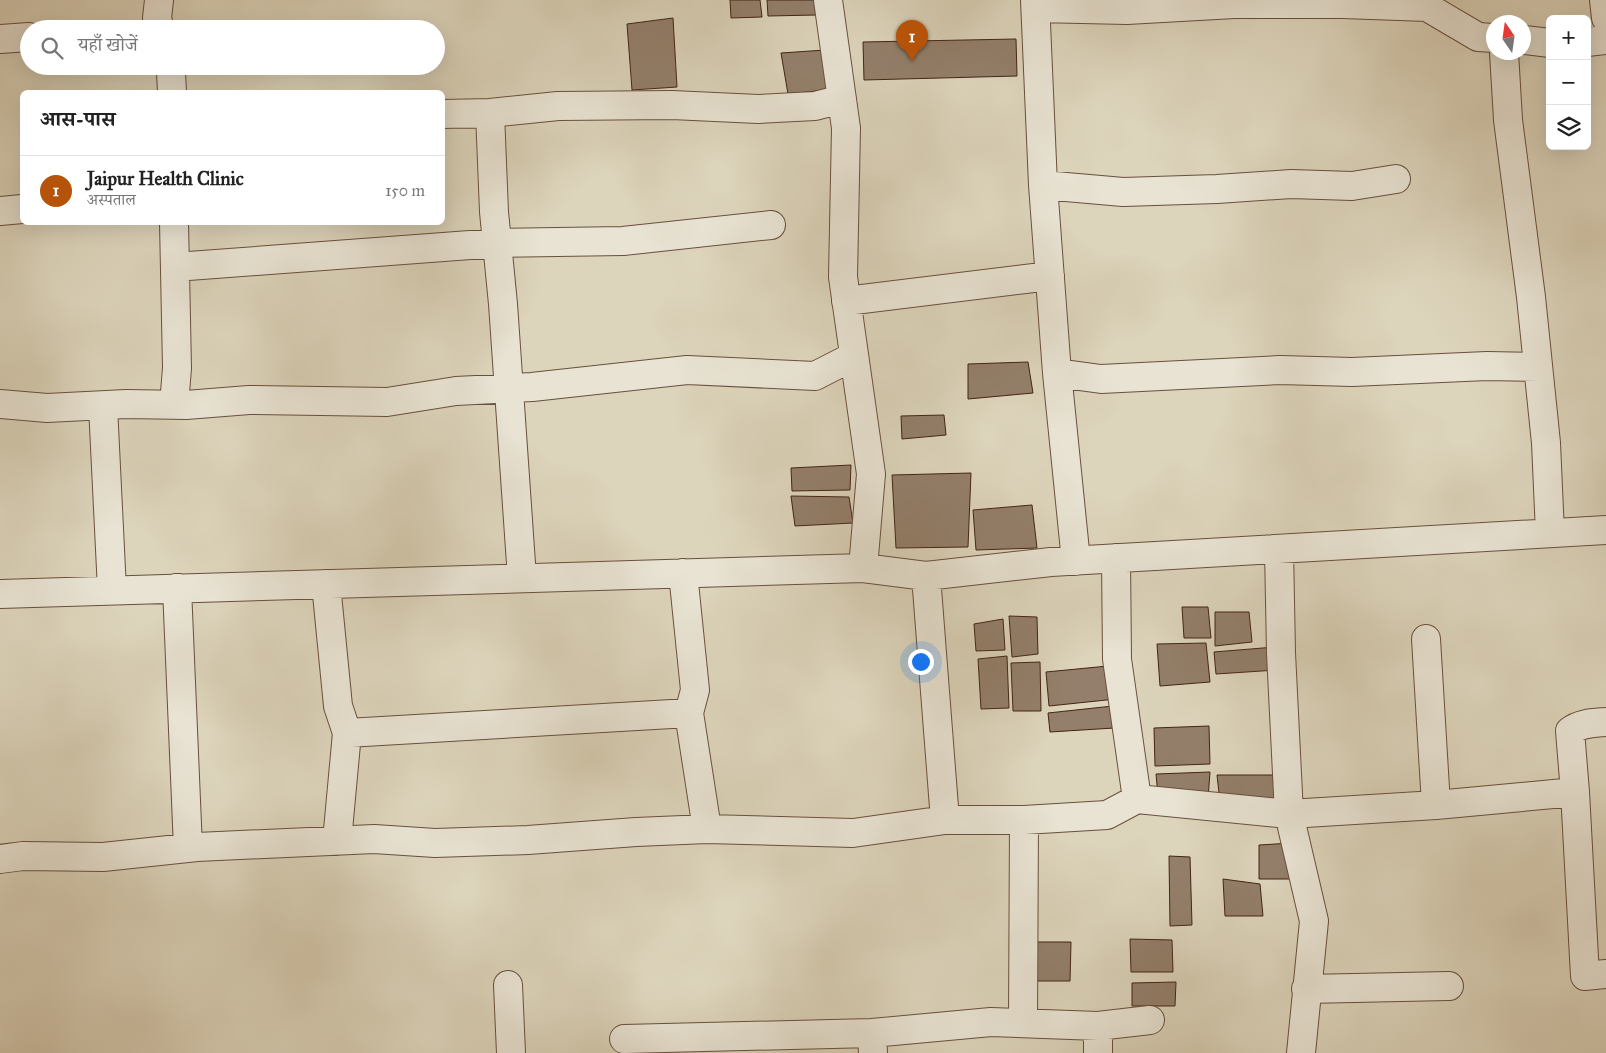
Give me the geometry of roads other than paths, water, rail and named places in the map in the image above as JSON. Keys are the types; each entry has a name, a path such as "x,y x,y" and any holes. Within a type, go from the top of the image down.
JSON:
{"street":[{"path":"158,20 159,0"},
{"path":"828,0 846,128 842,278 871,474 863,568"},
{"path":"1604,0 1606,18"},
{"path":"1076,561 1057,373 1042,184 1035,4 1127,10 1234,4 1342,4 1427,7 1478,37 1486,38"},
{"path":"0,39 20,38"},
{"path":"1591,42 1606,40"},
{"path":"1531,41 1546,43"},
{"path":"1504,60 1508,120 1531,297 1546,444 1550,533"},
{"path":"171,75 172,90"},
{"path":"445,114 558,106 672,105 758,109 815,106 842,99"},
{"path":"490,112 494,212 503,304 522,578"},
{"path":"1042,184 1123,192 1217,189 1290,184 1352,186 1396,179"},
{"path":"0,211 20,209"},
{"path":"174,225 177,368 174,405"},
{"path":"175,267 497,243 623,241 771,225"},
{"path":"846,301 1050,276"},
{"path":"0,404 47,408 126,404 174,405 249,400 387,402 456,390 602,381 686,370 815,376 854,356"},
{"path":"1057,373 1101,379 1280,370 1352,372 1487,366 1538,366"},
{"path":"103,406 112,590"},
{"path":"0,594 863,568 926,576 1051,562 1606,530"},
{"path":"1278,549 1289,814 1314,921 1301,1053"},
{"path":"1116,558 1117,659 1137,799"},
{"path":"683,573 694,690 689,714 707,829"},
{"path":"926,576 945,820"},
{"path":"326,584 338,706 347,733 337,841"},
{"path":"178,588 188,848"},
{"path":"1426,639 1436,805"},
{"path":"347,733 689,714"},
{"path":"1606,722 1585,724 1575,727 1570,731 1585,976 1606,974"},
{"path":"0,859 24,856 103,857 188,848 374,839 435,843 528,840 707,829 853,833 945,820 1024,820 1107,815 1137,799 1289,814 1436,805 1575,792"},
{"path":"1023,1023 1024,820"},
{"path":"508,985 512,1053"},
{"path":"1306,989 1449,986"},
{"path":"624,1039 873,1043 991,1022 1098,1026 1150,1020"},
{"path":"1098,1026 1098,1053"}],"place":[{"name":"Jaipur Health Clinic","path":"912,61"}]}
